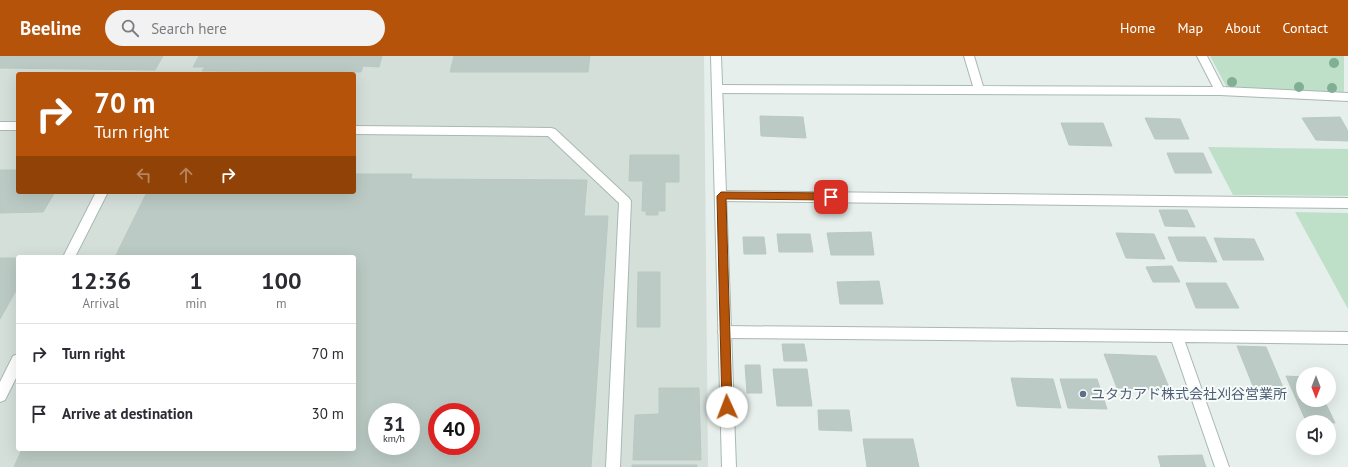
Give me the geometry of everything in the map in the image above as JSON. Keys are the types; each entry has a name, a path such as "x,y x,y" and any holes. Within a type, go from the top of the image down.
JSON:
{"street":[{"path":"716,56 729,467"},
{"path":"969,56 978,91"},
{"path":"1202,56 1220,91"},
{"path":"718,89 1220,91 1348,97"},
{"path":"0,126 16,126"},
{"path":"356,130 551,132 625,201 613,467"},
{"path":"70,255 101,194"},
{"path":"721,196 1348,203"},
{"path":"724,332 1348,338"},
{"path":"1176,336 1222,467"},
{"path":"0,396 16,364"}],"shaded area":[{"path":"0,56 704,56 708,467 0,467"}],"green space":[{"path":"1210,56 1344,56 1344,94 1227,88"},
{"path":"1208,147 1348,149 1348,196 1233,195"},
{"path":"1295,212 1348,213 1348,309"}],"building":[{"path":"0,56 163,56 155,70 0,68"},
{"path":"199,56 382,56 379,67 363,66 361,72 202,71 205,67 193,67"},
{"path":"454,56 590,56 588,72 450,72"},
{"path":"760,116 803,117 806,138 761,136"},
{"path":"1340,117 1348,131 1348,141 1316,140 1302,118"},
{"path":"1145,118 1180,119 1189,139 1155,139"},
{"path":"1061,123 1103,123 1112,146 1069,145"},
{"path":"1167,153 1203,153 1212,173 1175,173"},
{"path":"630,155 679,155 679,182 665,182 665,211 658,211 658,215 646,215 646,211 642,211 643,181 629,181"},
{"path":"0,170 16,170 16,194 54,194 43,212 0,213"},
{"path":"356,174 412,174 411,179 587,180 584,216 608,216 591,467 14,467 21,451 356,451 356,255 116,255 146,194 356,194"},
{"path":"1159,210 1187,210 1195,227 1165,226"},
{"path":"871,232 874,255 831,255 827,233"},
{"path":"1116,233 1154,234 1165,259 1126,258"},
{"path":"777,234 810,234 813,252 779,252"},
{"path":"743,237 764,237 766,254 744,254"},
{"path":"1168,237 1205,237 1217,262 1178,261"},
{"path":"1214,238 1254,239 1264,260 1223,260"},
{"path":"0,258 16,258 16,291 0,319"},
{"path":"1172,266 1180,282 1153,282 1146,267"},
{"path":"638,272 660,272 660,327 637,327"},
{"path":"879,281 883,304 840,304 837,282"},
{"path":"1186,283 1226,283 1239,308 1196,308"},
{"path":"782,344 804,344 807,361 784,361"},
{"path":"1237,346 1266,347 1285,392 1255,391"},
{"path":"1104,354 1156,356 1170,390 1117,388"},
{"path":"745,365 760,365 762,393 747,393"},
{"path":"773,369 807,369 812,406 777,406"},
{"path":"1286,376 1296,377 1296,398"},
{"path":"1011,378 1053,379 1061,408 1017,406"},
{"name":"ユタカアド株式会社刈谷営業所","path":"1060,379 1097,379 1107,409 1068,408"},
{"path":"659,388 699,388 701,460 633,460 635,415 659,414"},
{"path":"1300,407 1327,407 1331,415 1303,415"},
{"path":"818,410 849,410 852,431 819,430"},
{"path":"863,439 913,439 919,467 867,467"},
{"path":"1202,455 1206,467 1161,467 1158,456"},
{"path":"632,465 697,465 697,467 632,467"}],"place":[{"name":"ユタカアド株式会社刈谷営業所","path":"1083,394"}],"route":[{"path":"727,407 721,196 831,197"}]}
